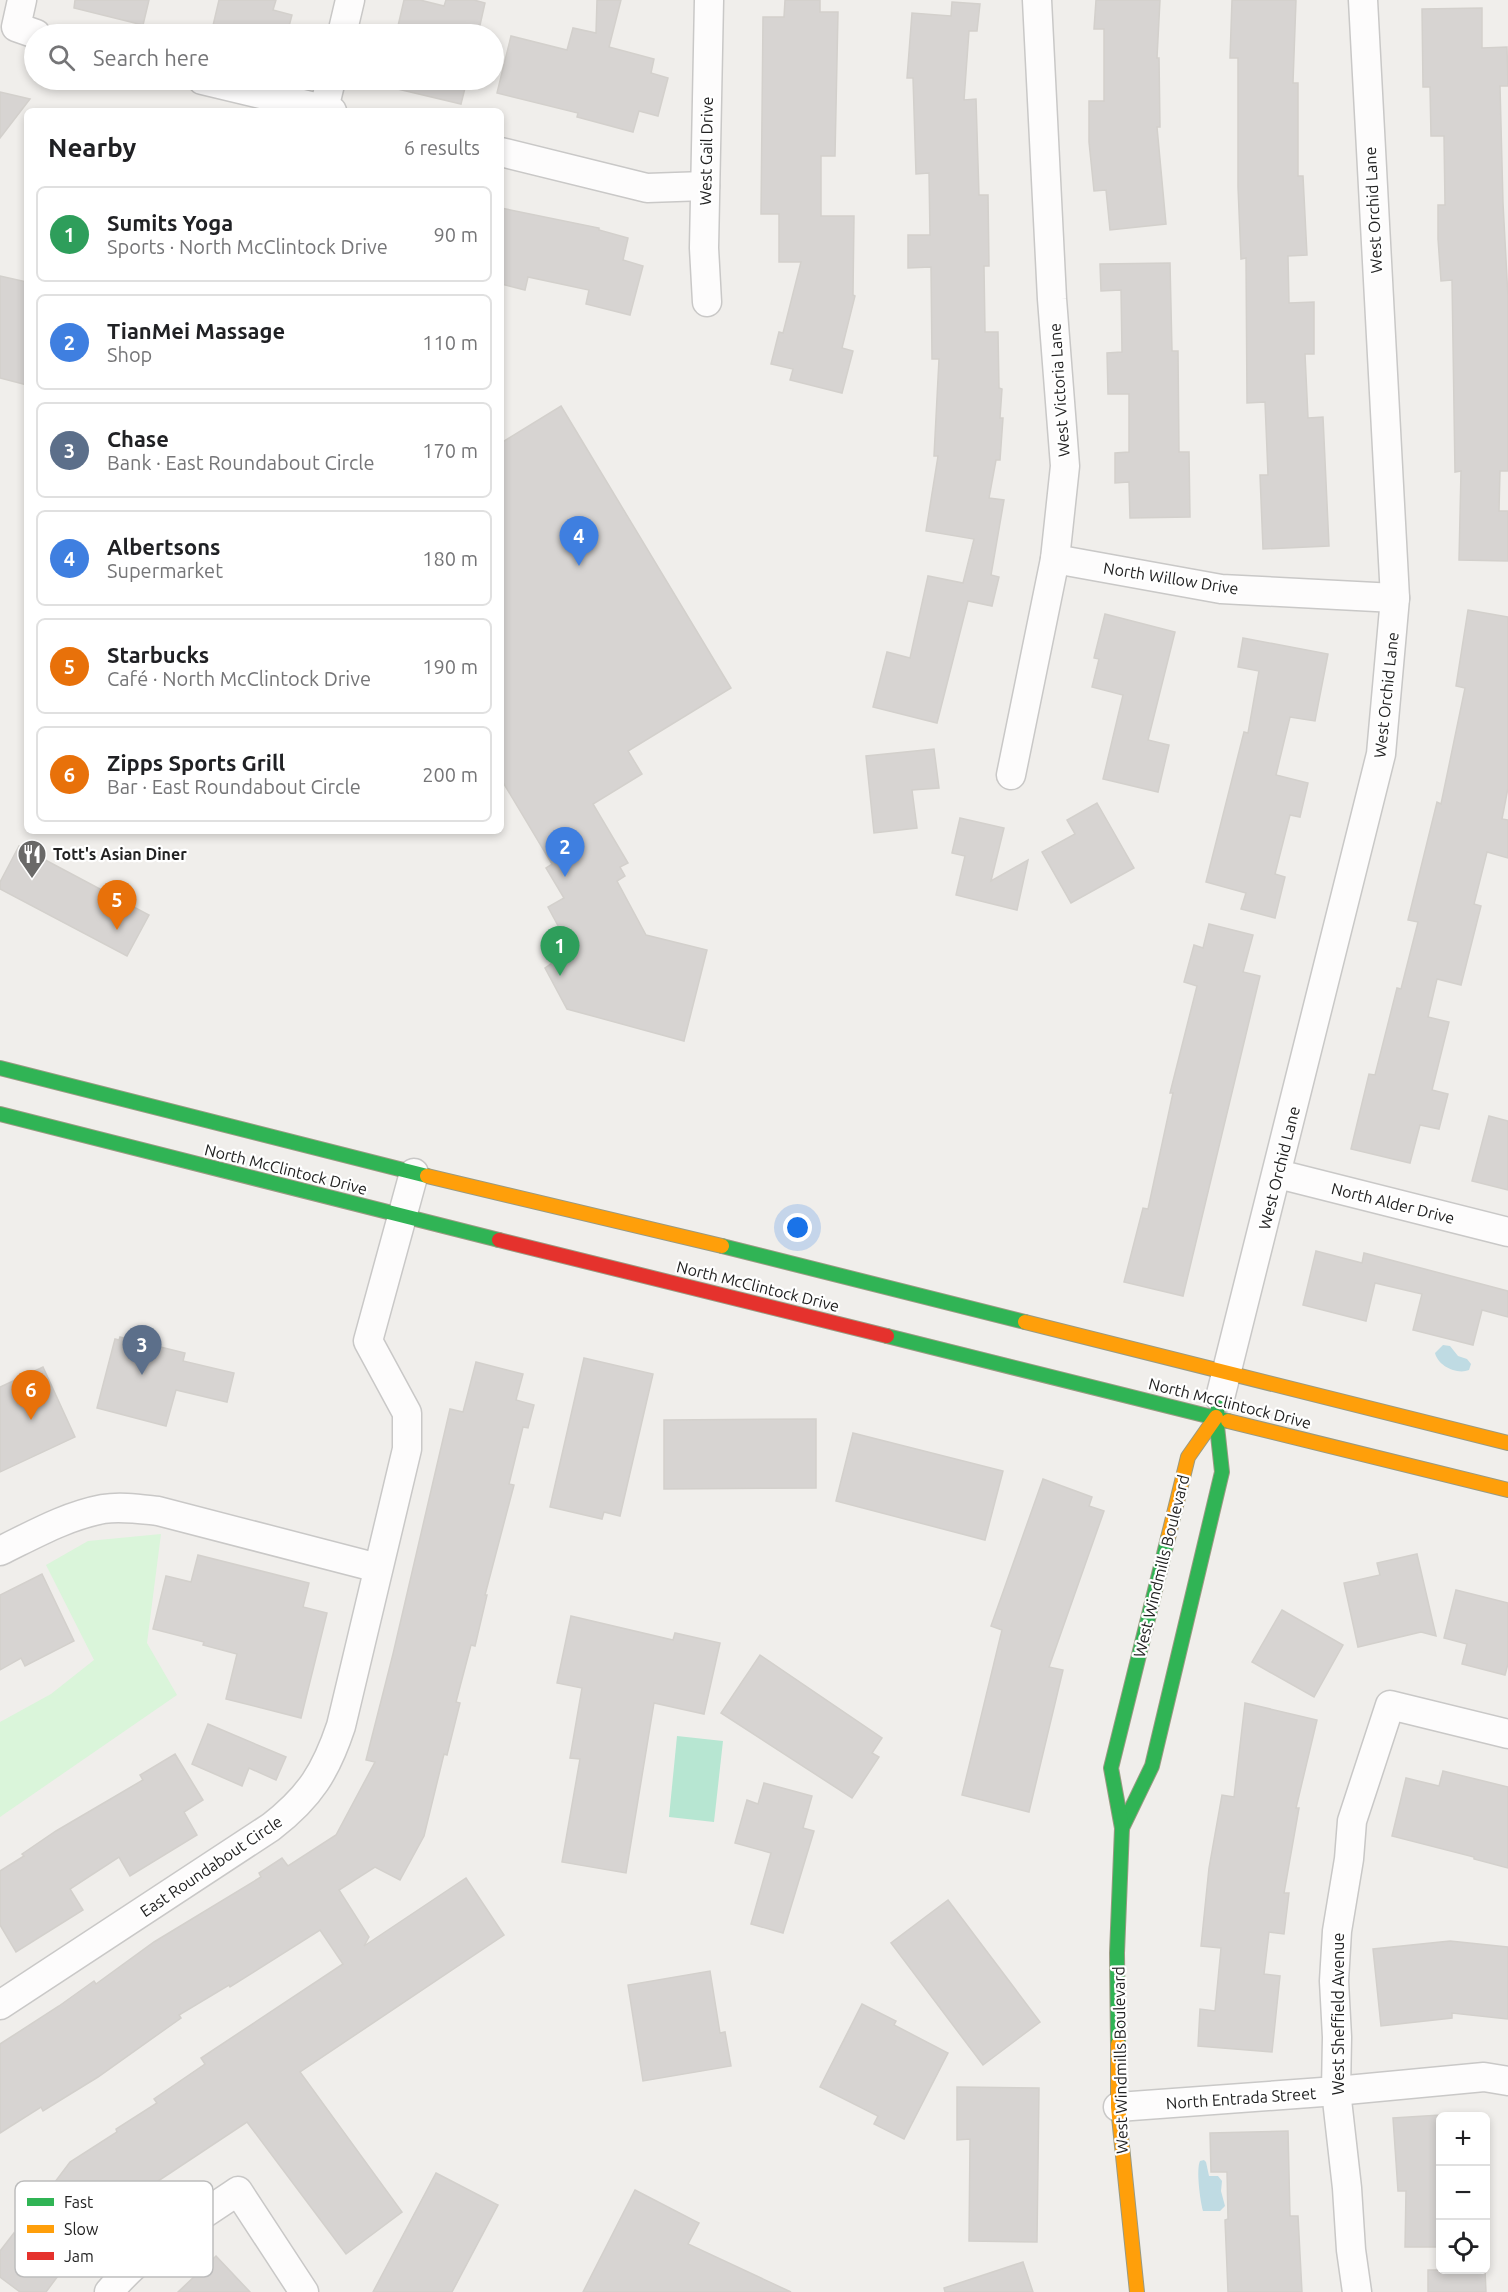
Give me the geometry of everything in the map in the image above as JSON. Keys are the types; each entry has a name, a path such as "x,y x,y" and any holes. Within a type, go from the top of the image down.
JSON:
{"main road":[{"name":"North McClintock Drive","path":"0,1068 414,1173 612,1219 1221,1396 1508,1490"},
{"name":"North McClintock Drive","path":"0,1113 402,1216 1221,1396 1508,1443"},
{"name":"West Windmills Boulevard","path":"1137,2292 1118,2107 1117,1953 1122,1828 1111,1767 1188,1457 1221,1396"},
{"name":"West Windmills Boulevard","path":"1122,1828 1152,1766 1222,1472 1221,1396"}],"street":[{"path":"22,0 25,24"},
{"path":"344,24 350,0"},
{"name":"West Gail Drive","path":"707,302 704,248 709,0"},
{"name":"West Victoria Lane","path":"1011,775 1055,558 1065,466 1051,275 1037,0"},
{"name":"West Orchid Lane","path":"1221,1396 1381,754 1395,598 1363,0"},
{"path":"244,90 320,108"},
{"path":"328,108 330,90"},
{"path":"504,153 647,188 705,186"},
{"name":"North Willow Drive","path":"1055,558 1221,589 1395,598"},
{"name":"East Roundabout Circle","path":"0,2005 271,1827 290,1812 314,1786 332,1752 342,1726 407,1449 407,1413 368,1341 414,1173"},
{"name":"North Alder Drive","path":"1278,1174 1508,1232"},
{"path":"0,1551 77,1516 104,1509 131,1508 158,1511 378,1568"},
{"name":"West Sheffield Avenue","path":"1357,2292 1336,2091 1337,2037 1334,1981 1337,1931 1349,1859 1352,1821 1390,1705 1508,1734"},
{"name":"North Entrada Street","path":"1118,2107 1336,2091 1484,2076 1508,2081"},
{"path":"213,2208 238,2191 304,2292"},
{"path":"109,2292 122,2277"}],"green space":[{"path":"161,1534 147,1643 177,1695 0,1817 0,1722 51,1694 94,1660 46,1565 88,1541"},
{"path":"677,1736 723,1741 714,1822 669,1817"}],"water":[{"path":"1443,1345 1450,1346 1458,1356 1467,1359 1471,1364 1469,1370 1454,1370 1440,1362 1435,1353"},
{"path":"1204,2160 1209,2176 1218,2176 1222,2181 1221,2191 1225,2206 1220,2211 1203,2211 1198,2171 1200,2161"}],"building":[{"path":"75,0 149,0 143,24 74,8"},
{"path":"219,0 276,0 273,10 292,15 290,24 213,24"},
{"path":"404,0 420,0 444,6 446,0 474,0 485,3 480,24 398,24"},
{"path":"597,0 621,0 609,47 654,59 651,73 668,78 658,116 639,111 633,132 577,117 578,113 497,93 498,90 504,90 504,64 511,36 567,50 573,28 596,33"},
{"path":"785,0 820,0 820,12 838,12 835,156 821,156 821,216 854,216 853,295 855,296 842,348 853,351 842,393 790,380 793,369 771,364 779,332 783,333 801,262 779,262 779,214 761,214 763,17 784,17"},
{"path":"1096,0 1160,0 1157,58 1159,58 1160,127 1157,127 1166,224 1110,230 1106,190 1094,191 1089,142 1089,101 1104,101 1104,29 1094,29"},
{"path":"1232,0 1296,0 1293,83 1298,83 1298,176 1303,176 1307,255 1288,256 1289,303 1314,302 1314,354 1305,354 1308,418 1323,417 1329,546 1263,549 1260,475 1268,475 1265,402 1247,403 1246,258 1241,259 1238,187 1238,58 1230,58"},
{"path":"952,2 980,4 977,31 969,31 964,100 976,99 979,195 988,195 989,266 984,266 985,332 998,332 999,388 1002,389 1000,418 1003,418 1000,460 996,460 989,498 1004,500 991,575 999,577 992,606 968,601 937,723 873,707 887,652 910,658 928,576 963,583 974,539 926,531 938,456 934,456 939,359 932,359 931,267 908,268 908,235 930,235 929,173 916,174 913,78 907,78 912,13 951,16"},
{"path":"1482,8 1482,48 1507,47 1508,86 1500,86 1508,297 1508,471 1500,471 1499,511 1508,511 1508,561 1459,560 1461,471 1455,472 1452,280 1441,281 1438,239 1438,205 1445,205 1444,136 1431,136 1430,87 1423,87 1422,9"},
{"path":"402,90 464,90 461,104"},
{"path":"0,92 30,99 0,138"},
{"path":"504,209 599,228 599,230 628,238 623,260 643,266 630,315 586,304 589,290 528,277 525,290 504,285"},
{"path":"1170,263 1172,351 1178,351 1179,452 1189,452 1190,517 1130,518 1129,482 1115,483 1115,453 1129,452 1129,394 1108,394 1107,353 1122,352 1121,290 1101,291 1100,264"},
{"path":"0,276 24,281 24,384 0,378"},
{"path":"561,406 731,688 628,751 642,774 593,804 628,863 620,867 625,876 617,881 646,935 707,950 684,1041 567,1009 545,968 571,950 548,907 564,898 546,868 552,864 504,784 504,441"},
{"path":"1468,610 1508,617 1508,788 1502,819 1508,820 1508,858 1487,852 1474,904 1481,906 1461,985 1437,979 1428,1017 1449,1022 1432,1090 1448,1094 1439,1129 1420,1125 1410,1163 1351,1149 1369,1074 1375,1075 1397,988 1401,989 1418,922 1408,920 1437,802 1441,804 1465,688 1456,686"},
{"path":"1105,614 1175,632 1148,740 1169,745 1158,792 1103,779 1123,695 1092,687 1099,659 1094,658"},
{"path":"1243,638 1328,654 1315,721 1290,717 1276,775 1308,783 1300,817 1290,815 1275,874 1285,877 1275,918 1241,909 1246,893 1206,882 1244,732 1248,733 1259,671 1238,667"},
{"path":"934,749 939,788 912,790 917,828 874,833 866,756"},
{"path":"1097,803 1134,868 1071,903 1042,852 1075,834 1067,820"},
{"path":"960,818 1004,828 991,881 1028,860 1017,910 956,895 965,856 952,853"},
{"path":"19,846 149,915 127,956 0,889 0,882"},
{"path":"1209,924 1253,935 1243,972 1260,976 1183,1296 1124,1282 1143,1208 1148,1209 1173,1093 1170,1093 1197,986 1184,982 1194,945 1203,948"},
{"path":"1489,1116 1508,1121 1508,1190 1472,1181"},
{"path":"1316,1251 1362,1263 1364,1253 1508,1291 1508,1317 1482,1310 1473,1345 1413,1330 1422,1294 1375,1283 1366,1321 1303,1305"},
{"path":"120,1337 185,1353 183,1361 234,1373 227,1402 176,1390 166,1426 97,1408 115,1339 119,1340"},
{"path":"584,1358 653,1374 620,1516 604,1512 602,1519 550,1507"},
{"path":"476,1362 523,1374 516,1400 534,1405 528,1428 523,1427 509,1484 514,1485 485,1595 487,1595 475,1646 471,1645 456,1702 460,1703 447,1755 444,1754 424,1836 400,1880 375,1867 339,1890 369,1937 364,1946 466,1878 504,1935 300,2072 402,2212 346,2254 247,2122 158,2181 56,2181 70,2162 157,2103 154,2099 205,2064 201,2058 343,1964 320,1930 230,1987 229,1985 179,2015 181,2018 98,2077 43,2111 41,2107 0,2133 0,2044 94,1981 96,1984 154,1942 261,1877 259,1873 282,1858 288,1866 336,1835 375,1762 366,1760 450,1409 463,1412"},
{"path":"43,1367 75,1437 0,1472 0,1387"},
{"path":"816,1419 816,1488 664,1489 664,1420"},
{"path":"853,1433 1003,1471 985,1540 836,1501"},
{"path":"1043,1479 1092,1497 1089,1506 1104,1511 1049,1667 1063,1670 1029,1812 962,1795 1002,1630 991,1626"},
{"path":"1417,1554 1436,1636 1421,1632 1358,1647 1344,1583 1380,1575 1377,1563"},
{"path":"198,1555 309,1583 303,1607 327,1613 301,1718 226,1699 237,1654 203,1645 204,1642 153,1629 166,1576 191,1582"},
{"path":"42,1574 74,1641 25,1666 21,1658 0,1670 0,1595"},
{"path":"1456,1590 1508,1603 1508,1664 1505,1675 1462,1664 1467,1644 1444,1638"},
{"path":"1282,1610 1343,1645 1314,1697 1252,1662"},
{"path":"571,1616 673,1640 675,1633 720,1643 704,1714 654,1703 626,1873 562,1862 580,1759 570,1758 582,1688 557,1683"},
{"path":"760,1655 882,1738 872,1753 879,1757 852,1798 721,1713"},
{"path":"1245,1703 1317,1720 1296,1808 1299,1808 1284,1893 1289,1893 1284,1934 1269,1932 1264,1974 1280,1976 1272,2052 1198,2046 1200,2009 1215,2011 1221,1948 1201,1946 1209,1868 1222,1795 1234,1797"},
{"path":"208,1724 286,1757 276,1780 249,1768 242,1786 192,1764"},
{"path":"175,1754 203,1800 184,1812 197,1835 130,1876 119,1857 70,1889 83,1910 16,1952 0,1925 0,1871 56,1831 143,1780 140,1775"},
{"path":"1443,1771 1508,1787 1508,1868 1392,1836 1406,1778 1439,1786"},
{"path":"764,1783 812,1796 803,1828 814,1831 783,1933 751,1924 771,1853 735,1843 747,1800 758,1804"},
{"path":"948,1900 1040,2022 983,2065 891,1943"},
{"path":"1450,1941 1508,1947 1508,2019 1452,2013 1452,2018 1381,2026 1373,1949"},
{"path":"710,1971 720,2033 725,2032 731,2066 643,2081 628,1985"},
{"path":"862,2004 896,2021 894,2025 948,2053 904,2139 874,2124 878,2116 820,2087"},
{"path":"957,2087 1039,2088 1037,2242 969,2241 970,2139 957,2140"},
{"path":"1436,2115 1436,2247 1405,2247 1406,2191 1398,2191 1393,2118"},
{"path":"1288,2131 1290,2216 1298,2216 1302,2292 1228,2292 1225,2220 1228,2219 1227,2172 1211,2172 1210,2133"},
{"path":"436,2173 498,2205 452,2292 373,2292"},
{"path":"635,2190 699,2223 688,2244 791,2292 583,2292"},
{"path":"14,2233 15,2277 57,2277 46,2292 20,2292 0,2277 0,2251"},
{"path":"216,2256 250,2292 178,2292 194,2277 213,2277 213,2259"},
{"path":"1023,2262 1033,2292 945,2292 944,2288"},
{"path":"1428,2270 1436,2270 1436,2274 1485,2274 1486,2292 1428,2292"}],"traffic: fast":[{"path":"0,1068 427,1176"},
{"path":"0,1114 499,1240"},
{"path":"722,1246 1025,1322"},
{"path":"887,1336 1228,1421"},
{"path":"1122,1828 1152,1766 1222,1472 1216,1417 1218,1407"},
{"path":"1118,2044 1117,1953 1122,1828 1111,1768 1168,1538"}],"traffic: slow":[{"path":"427,1176 722,1246"},
{"path":"1025,1322 1508,1443"},
{"path":"1168,1538 1188,1457 1216,1417"},
{"path":"1228,1421 1508,1490"},
{"path":"1118,2044 1118,2107 1137,2292"}],"traffic: jam":[{"path":"499,1240 887,1336"}],"place":[{"name":"Albertsons","path":"579,566"},
{"name":"TianMei Massage","path":"565,877"},
{"name":"Tott's Asian Diner","path":"32,880"},
{"name":"Starbucks","path":"117,930"},
{"name":"Sumits Yoga","path":"560,976"},
{"name":"Chase","path":"142,1375"},
{"name":"Zipps Sports Grill","path":"31,1420"}]}
